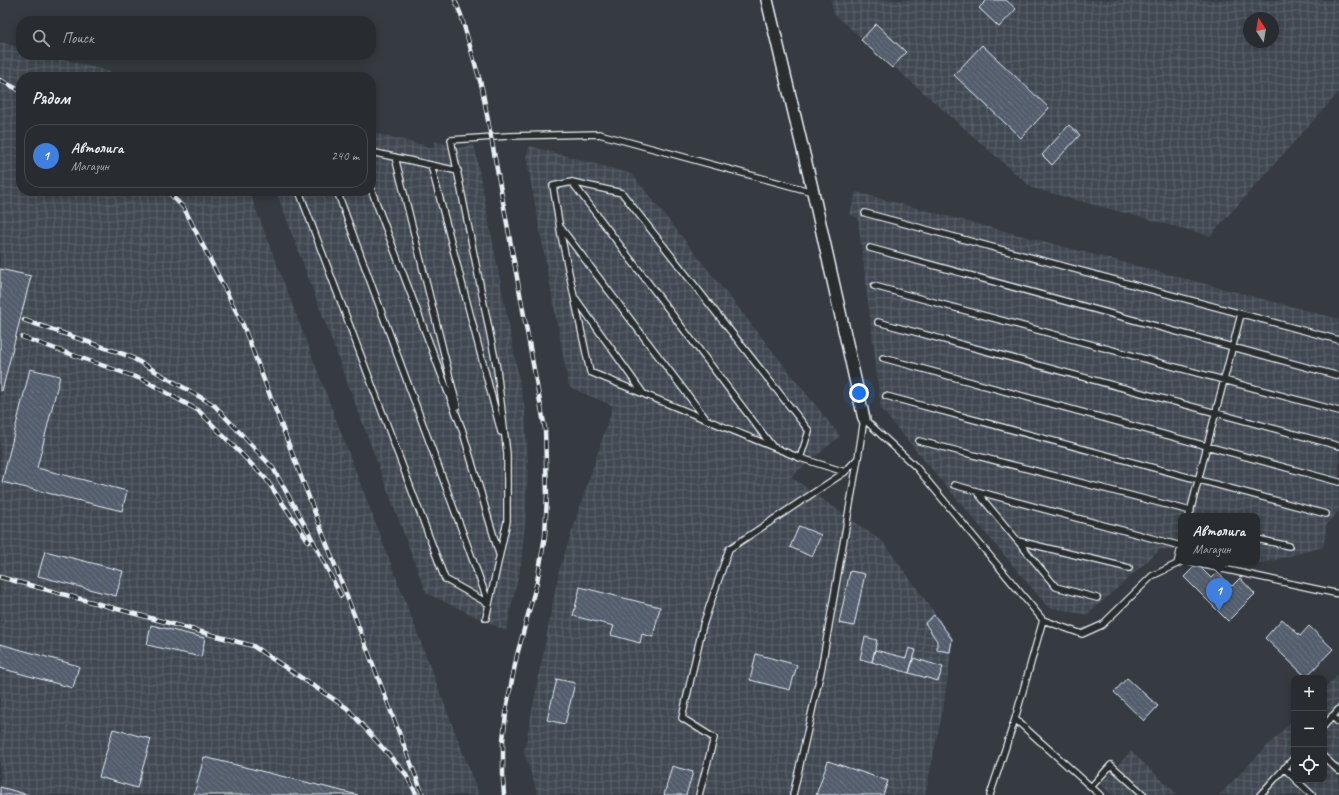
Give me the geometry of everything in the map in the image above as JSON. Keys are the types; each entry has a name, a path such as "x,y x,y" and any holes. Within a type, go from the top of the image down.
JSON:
{"street":[{"path":"767,0 813,192 864,419"}],"lane":[{"path":"486,618 507,521 507,454 497,369 452,140 508,136 599,134 813,192"},
{"path":"376,153 458,171"},
{"path":"395,157 462,429 500,556"},
{"path":"431,165 507,454"},
{"path":"572,182 773,447"},
{"path":"800,458 809,431 622,193 572,182 553,186 590,372 800,458 845,472"},
{"path":"301,196 445,579 489,604"},
{"path":"339,196 489,604"},
{"path":"374,196 462,429"},
{"path":"866,213 1339,340"},
{"path":"560,226 706,420"},
{"path":"870,248 1339,376"},
{"path":"874,286 1339,411"},
{"path":"574,297 643,394"},
{"path":"1190,513 1241,314"},
{"path":"878,322 1339,446"},
{"path":"882,358 1339,482"},
{"path":"886,396 1326,514"},
{"path":"793,795 820,671 864,419"},
{"path":"864,419 916,467 1043,620 1082,634 1102,625 1152,576 1178,563"},
{"path":"919,441 1186,513"},
{"path":"699,795 714,738 682,718 703,625 729,549 845,472 858,458"},
{"path":"954,485 1178,546"},
{"path":"976,490 1056,587 1097,598"},
{"path":"1260,540 1289,546"},
{"path":"1018,541 1129,568"},
{"path":"1204,565 1339,594"},
{"path":"990,795 1015,718 1043,620"},
{"path":"1327,722 1339,709"},
{"path":"1332,716 1339,722"},
{"path":"1015,718 1100,795"},
{"path":"1327,760 1339,771"},
{"path":"1260,795 1291,761"},
{"path":"1091,787 1111,766 1144,795"},
{"path":"1284,768 1291,775"},
{"path":"1299,783 1312,795"}],"shaded area":[{"path":"831,0 1339,0 1339,92 1210,236 1032,188 834,14"},
{"path":"0,42 16,47 16,60 67,60 111,72 16,72 16,196 251,196 479,795 0,795"},
{"path":"376,133 434,148 435,141 459,148 474,144 525,410 528,462 526,512 521,564 506,631 426,593 278,196 376,196"},
{"path":"530,146 632,174 840,436 791,477 883,542 953,638 944,704 925,795 538,795 524,752 559,571 613,406 569,387 526,156"},
{"path":"856,192 1339,319 1339,511 1327,524 1323,547 1260,564 1260,513 1178,513 1178,552 1161,549 1087,615 1048,607 881,409 858,218 850,214"},
{"path":"1339,674 1339,795 1219,795 1291,722 1291,783 1327,783 1327,686"},
{"path":"1131,751 1178,795 1112,795 1100,784"}],"building":[{"path":"987,0 1006,0 1016,9 999,27 979,8"},
{"path":"876,24 906,52 892,68 861,40"},
{"path":"982,45 1049,108 1021,138 954,75"},
{"path":"1069,125 1080,135 1052,165 1042,155"},
{"path":"0,269 31,276 2,391 0,390"},
{"path":"30,369 60,376 37,468 127,491 122,511 2,482"},
{"path":"799,526 821,535 812,557 790,547"},
{"path":"45,551 123,571 116,596 38,576"},
{"path":"1196,565 1198,565 1211,578 1217,572 1232,586 1240,578 1255,594 1228,621 1184,577"},
{"path":"850,571 865,574 854,626 839,623"},
{"path":"580,587 660,607 653,637 642,634 640,643 611,635 614,626 573,616"},
{"path":"934,615 952,639 950,652 937,650 937,641 925,623"},
{"path":"1282,619 1300,636 1309,626 1333,649 1308,675 1304,675 1265,638"},
{"path":"151,625 205,638 201,657 147,645"},
{"path":"865,637 877,640 872,662 860,659"},
{"path":"0,644 79,666 73,688 0,668"},
{"path":"909,648 916,650 909,673 872,662 875,650 906,658"},
{"path":"756,654 797,665 790,690 750,680"},
{"path":"913,658 943,667 938,681 909,673"},
{"path":"1127,678 1158,706 1144,721 1114,692"},
{"path":"557,679 575,683 565,724 547,720"},
{"path":"113,729 151,739 137,788 99,777"},
{"path":"204,757 358,795 194,795"},
{"path":"828,761 888,781 883,795 816,795"},
{"path":"672,766 693,772 686,795 664,795"},
{"path":"0,787 29,795 0,795"}],"railway":[{"path":"455,0 461,15 482,88 545,429 547,495 545,536 537,582 517,655 507,705 503,740 504,795"},
{"path":"0,80 16,88"},
{"path":"172,196 184,208 243,325 423,795"},
{"path":"24,320 129,356 214,405 273,468 307,529 341,596"},
{"path":"22,337 144,380 199,411 266,479 309,542"},
{"path":"0,577 253,646 347,708 405,773 417,795"}],"place":[{"name":"Автолига","path":"1219,611"}]}
